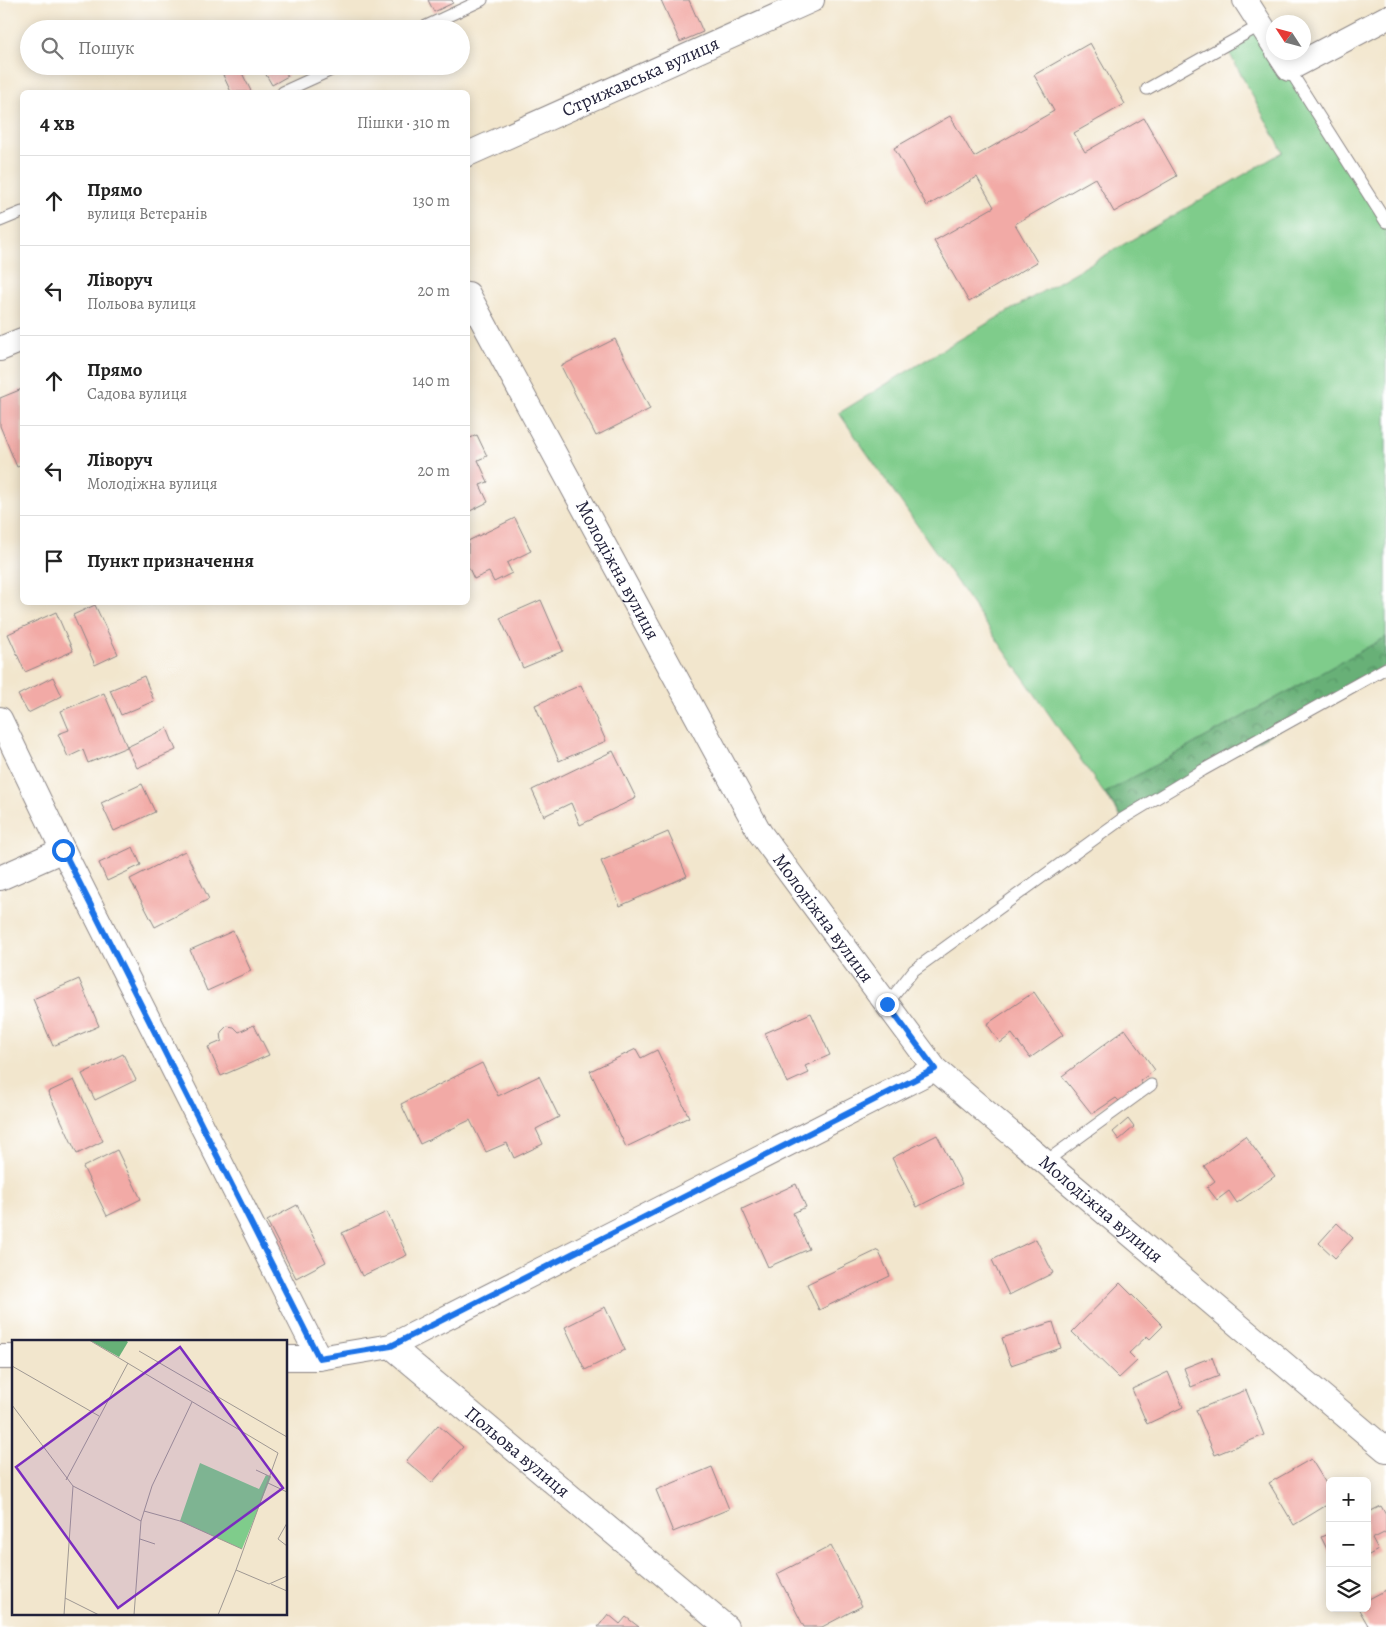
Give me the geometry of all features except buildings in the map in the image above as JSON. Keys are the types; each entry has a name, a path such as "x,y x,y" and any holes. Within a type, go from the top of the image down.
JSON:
{"street":[{"name":"Стрижавська вулиця","path":"470,153 812,0"},
{"path":"1245,0 1266,33"},
{"path":"1284,61 1386,18"},
{"name":"Молодіжна вулиця","path":"470,298 760,833 935,1069 1386,1450"},
{"path":"0,349 20,341"},
{"path":"0,719 63,850 319,1358"},
{"path":"0,878 63,850"},
{"path":"288,1358 319,1358 391,1346 935,1069"},
{"name":"Польова вулиця","path":"391,1346 726,1627"}],"lane":[{"path":"439,20 482,0"},
{"path":"1147,89 1266,35"},
{"path":"1284,61 1386,222"},
{"path":"287,90 320,75"},
{"path":"0,220 20,213"},
{"path":"887,1004 914,970 1122,818 1386,668"},
{"path":"1045,1162 1151,1085"}],"green space":[{"path":"1261,25 1266,33 1266,60 1283,60 1386,222 1386,668 1122,819 839,413 952,344 1283,152 1225,45"},
{"path":"1386,637 1386,668 1122,818 1105,793"}],"route":[{"path":"63,850 319,1358 391,1346 935,1069 887,1004"}]}
